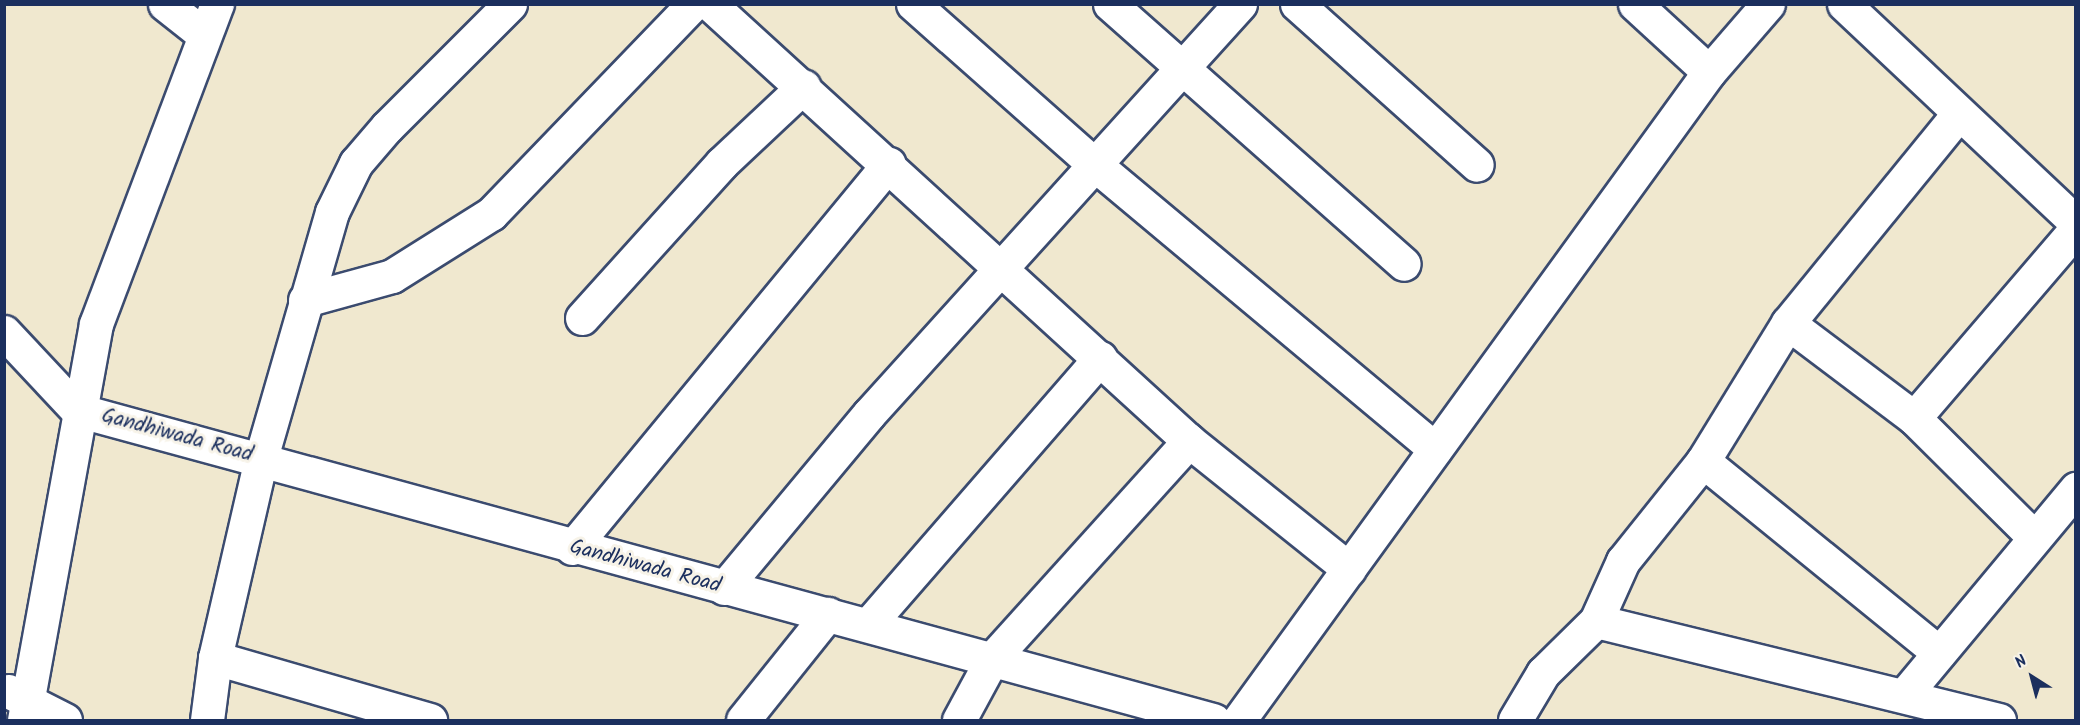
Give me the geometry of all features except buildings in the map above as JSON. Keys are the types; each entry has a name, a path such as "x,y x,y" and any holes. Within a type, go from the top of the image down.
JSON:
{"street":[{"path":"165,4 203,34"},
{"path":"65,720 18,703 77,410 96,324 203,34 217,4"},
{"path":"207,720 215,658 261,458 332,212 356,163 510,4"},
{"path":"305,300 392,276 491,214 693,4"},
{"path":"710,4 804,86 1189,441 1349,569"},
{"path":"913,4 1093,163 1436,449"},
{"path":"1110,4 1404,264"},
{"path":"724,588 869,414 1002,271 1093,163 1179,67 1240,4"},
{"path":"1297,4 1477,165"},
{"path":"1635,4 1709,72"},
{"path":"1239,720 1709,72 1768,4"},
{"path":"1844,4 1957,117 2076,223"},
{"path":"582,318 722,163 804,86"},
{"path":"1515,720 1543,673 1596,621 1623,561 1703,461 1788,323 1957,117"},
{"path":"572,548 889,164"},
{"path":"1914,418 2076,230"},
{"path":"1788,323 1914,418 2032,536"},
{"path":"4,333 77,410"},
{"path":"868,625 1100,358"},
{"name":"Gandhiwada Road","path":"77,410 261,458 572,548 828,614 1213,720"},
{"path":"959,720 992,659 1189,441"},
{"path":"1703,461 1939,653"},
{"path":"1906,693 2032,536 2076,489"},
{"path":"743,720 828,614"},
{"path":"1596,621 1906,693 1999,720"},
{"path":"215,658 430,720"}]}
